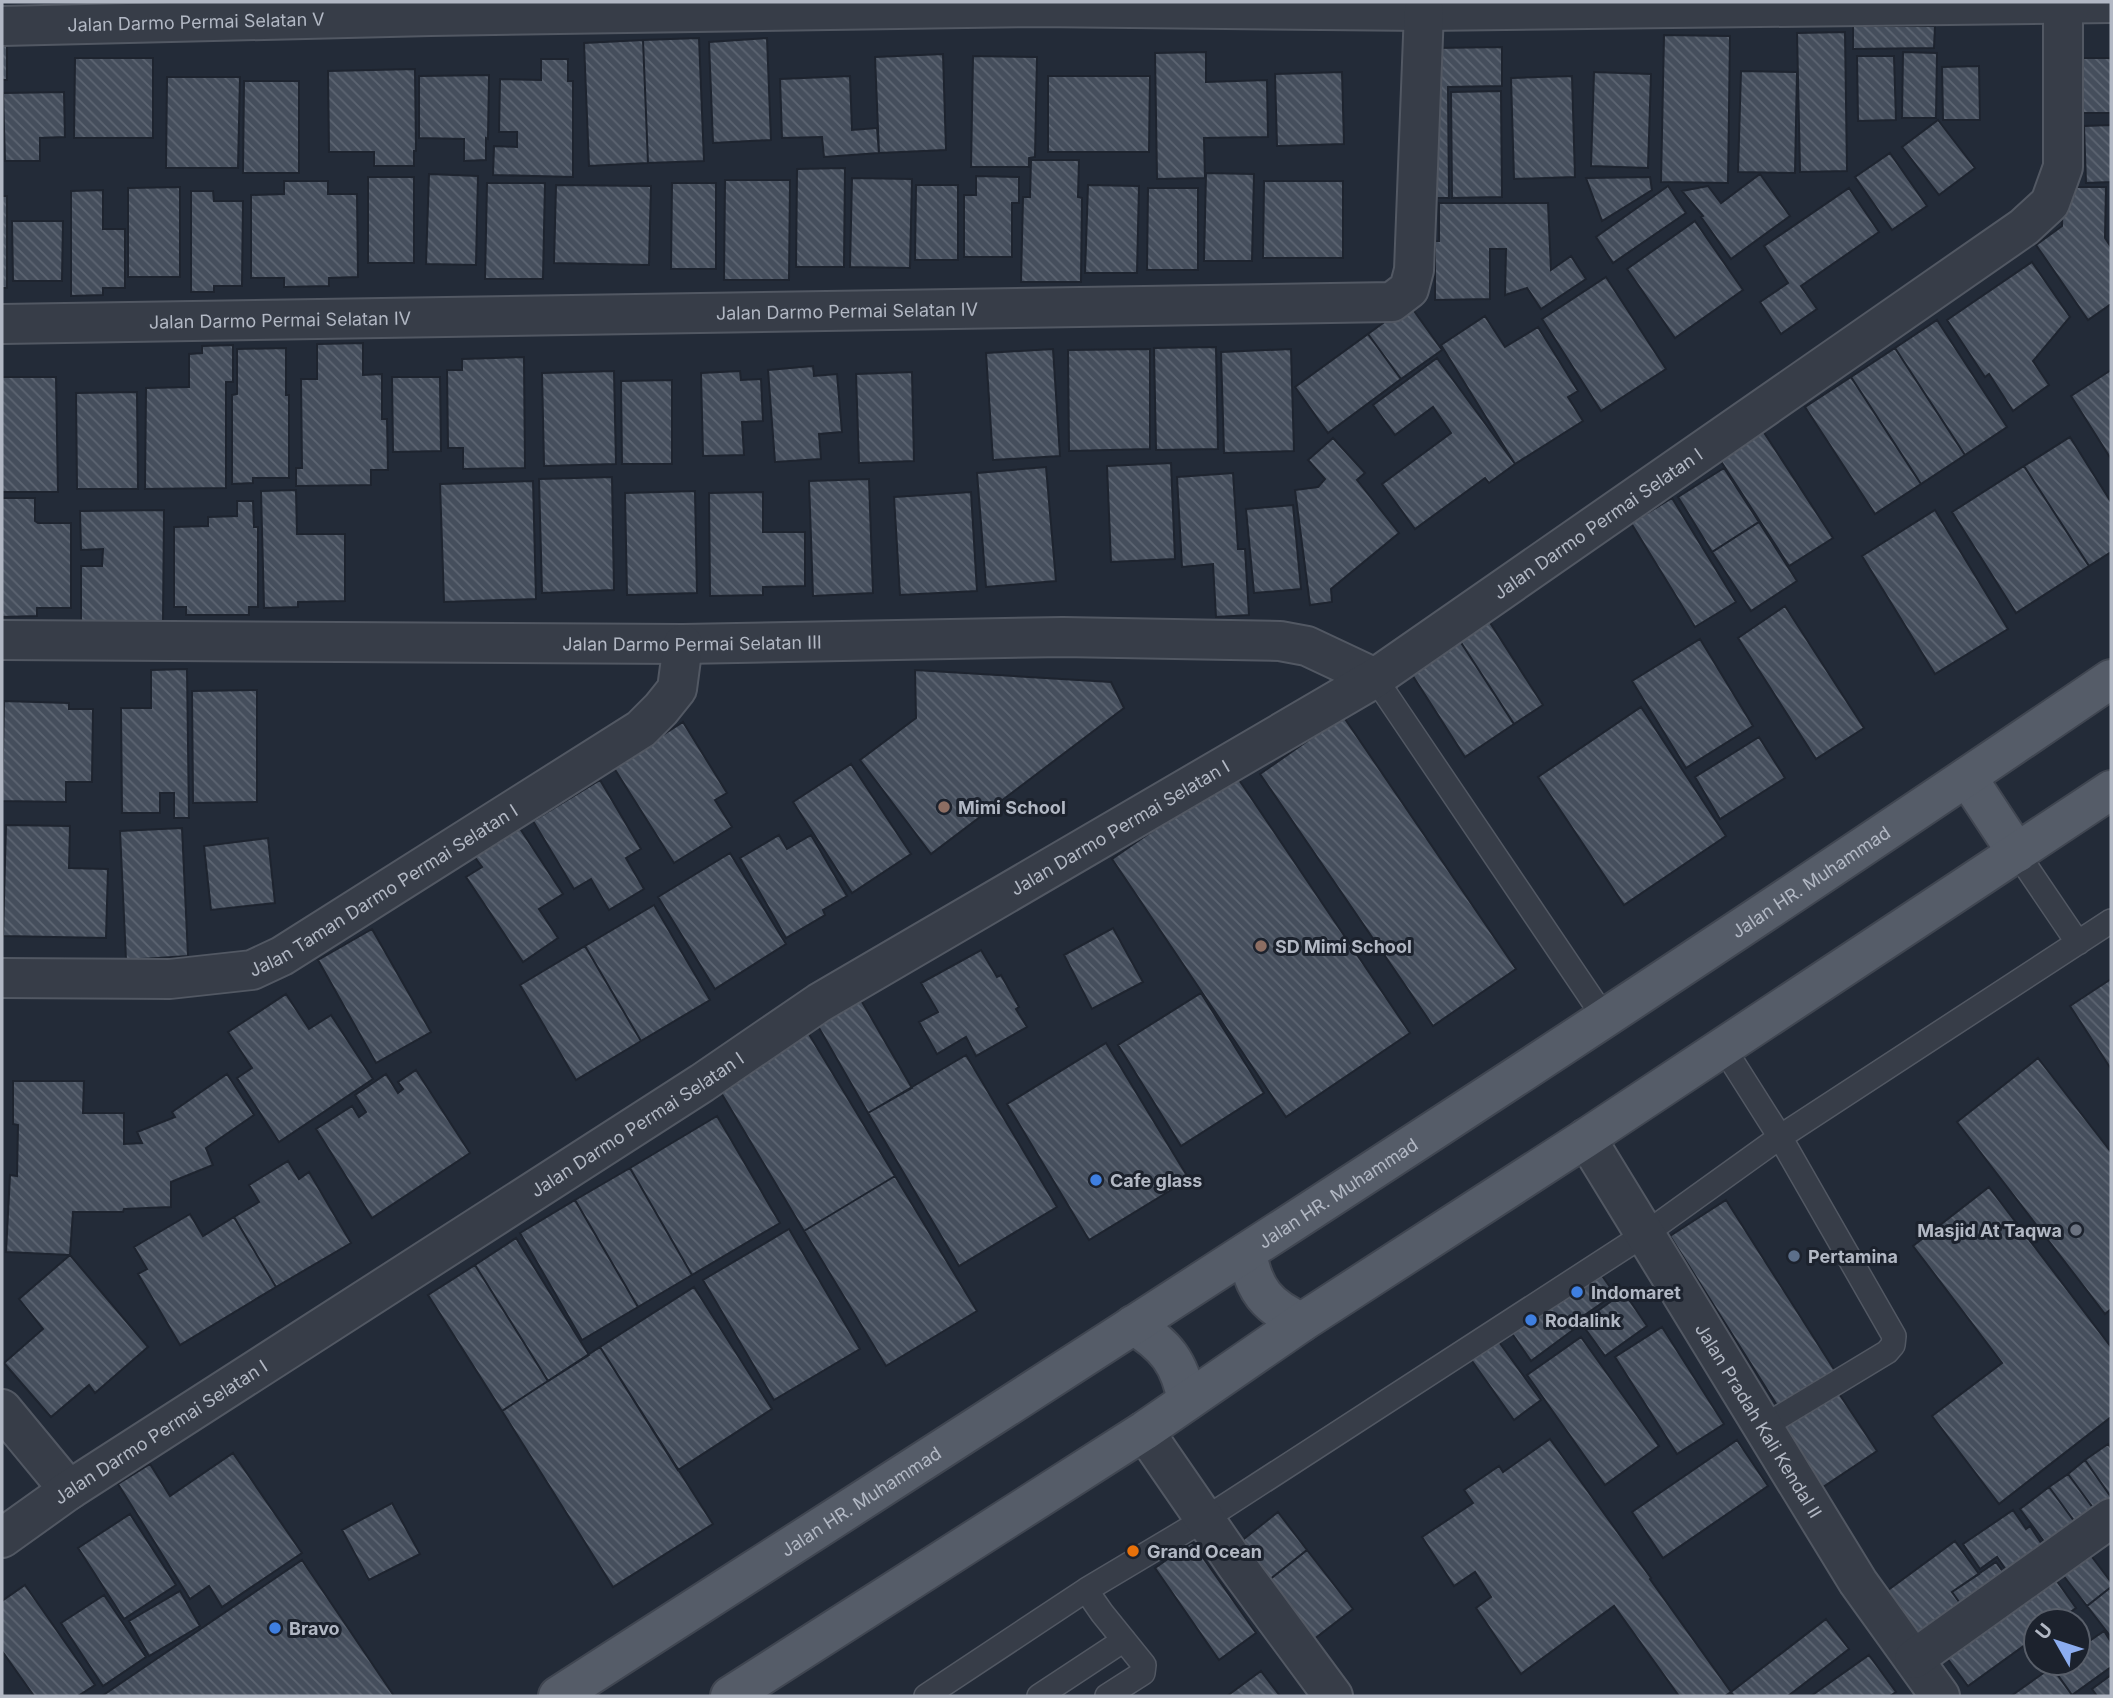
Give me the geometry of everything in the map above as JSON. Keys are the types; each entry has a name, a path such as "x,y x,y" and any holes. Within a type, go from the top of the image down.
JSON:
{"main road":[{"name":"Jalan HR. Muhammad","path":"558,1696 1248,1252 2111,679"},
{"path":"1967,777 2017,853"},
{"path":"743,1693 1144,1431 1302,1322 1586,1138 2111,790"},
{"path":"1248,1252 1251,1271 1258,1288 1269,1303 1285,1315 1302,1322"},
{"path":"1133,1325 1150,1335 1176,1364 1184,1382 1187,1401"}],"street":[{"name":"Jalan Darmo Permai Selatan I","path":"2,1538 69,1490 702,1083 819,1003 1375,678 2024,227 2050,204 2063,167 2063,2"},
{"name":"Jalan Darmo Permai Selatan V","path":"2,26 1036,4 1424,11 2111,3"},
{"name":"Jalan Darmo Permai Selatan IV","path":"2,324 1392,302 1409,289 1414,270 1424,11"},
{"name":"Jalan Darmo Permai Selatan III","path":"2,640 683,644 1063,637 1280,641 1307,646 1375,678"},
{"name":"Jalan Taman Darmo Permai Selatan I","path":"2,978 170,979 252,970 282,956 641,729 677,689 683,644"},
{"name":"Jalan Pradah Kali Kendal II","path":"1586,1138 1858,1582 1940,1696"},
{"path":"2,1409 69,1490"},
{"path":"1144,1431 1333,1696"},
{"path":"1914,1659 2111,1518"}],"lane":[{"path":"1375,678 1604,1017"},
{"path":"2017,853 2078,943"},
{"path":"926,1696 1086,1590 1205,1519 1645,1234 1780,1137 2111,920"},
{"path":"1723,1047 1780,1137 1894,1336 1894,1345 1887,1352 1763,1427"},
{"path":"1086,1590 1144,1665 1143,1673 1107,1696"},
{"path":"1042,1696 1124,1640"}],"building":[{"path":"1853,26 1935,26 1934,48 1853,49"},
{"path":"1845,32 1847,171 1800,172 1797,33"},
{"path":"1664,35 1730,36 1728,183 1661,182"},
{"path":"699,38 704,161 648,163 643,40"},
{"path":"767,38 771,140 713,143 709,42"},
{"path":"643,40 648,163 589,166 584,43"},
{"path":"2,41 7,41 7,80 2,80"},
{"path":"1502,47 1502,86 1448,87 1449,198 1427,198 1434,48"},
{"path":"1206,52 1206,82 1267,80 1268,137 1204,138 1205,178 1157,179 1155,53"},
{"path":"1903,52 1937,53 1936,118 1902,118"},
{"path":"943,54 946,150 879,153 875,57"},
{"path":"973,56 1037,57 1035,157 1029,158 1029,167 971,167"},
{"path":"1857,56 1894,56 1896,120 1858,121"},
{"path":"75,58 153,58 153,138 74,138"},
{"path":"2078,58 2111,58 2111,113 2079,113"},
{"path":"541,59 568,59 568,81 573,81 573,177 493,175 494,146 517,147 517,132 499,132 500,79 541,80"},
{"path":"1979,66 1980,120 1943,120 1942,67"},
{"path":"415,69 414,166 374,166 374,152 329,152 328,71"},
{"path":"1741,71 1797,72 1795,173 1738,172"},
{"path":"1342,72 1344,144 1277,146 1275,74"},
{"path":"1594,72 1651,74 1648,168 1591,166"},
{"path":"489,75 486,160 464,161 464,139 419,138 419,76"},
{"path":"850,76 852,130 877,128 879,153 824,157 822,137 782,138 780,79"},
{"path":"1048,76 1150,76 1149,152 1048,152"},
{"path":"1572,76 1575,177 1514,179 1511,78"},
{"path":"167,77 240,77 238,168 166,168"},
{"path":"244,81 299,81 299,173 243,173"},
{"path":"1501,91 1502,197 1452,198 1451,92"},
{"path":"64,92 65,137 40,138 40,161 5,161 3,93"},
{"path":"1938,120 1975,168 1939,195 1902,147"},
{"path":"2111,125 2111,182 2086,183 2084,126"},
{"path":"1890,153 1927,206 1892,230 1855,177"},
{"path":"1031,160 1079,160 1078,197 1082,198 1081,282 1021,282 1023,197 1030,197"},
{"path":"845,168 844,267 796,267 797,169"},
{"path":"1206,173 1254,174 1252,261 1204,261"},
{"path":"429,174 478,176 476,265 426,264"},
{"path":"1760,174 1790,216 1731,259 1701,217 1703,216 1682,191 1708,186 1721,203"},
{"path":"976,176 1019,177 1019,203 1012,203 1012,257 964,257 964,195 976,195"},
{"path":"368,177 414,177 414,263 368,263"},
{"path":"1650,177 1652,190 1602,221 1586,178"},
{"path":"852,178 912,179 910,268 850,267"},
{"path":"725,180 790,180 789,280 724,280"},
{"path":"284,181 328,181 328,194 357,194 358,277 329,278 329,286 284,287 284,278 251,278 251,195 284,194"},
{"path":"1264,181 1343,181 1343,258 1263,258"},
{"path":"487,183 545,183 543,279 485,279"},
{"path":"672,183 716,183 716,269 671,269"},
{"path":"556,185 651,186 649,265 554,263"},
{"path":"916,185 958,185 958,260 915,260"},
{"path":"1088,185 1139,186 1137,273 1085,273"},
{"path":"1668,186 1686,213 1613,263 1596,237"},
{"path":"180,187 180,277 128,277 128,188"},
{"path":"2063,187 2106,187 2105,238 2111,247 2111,304 2088,320 2036,245 2062,226"},
{"path":"1148,188 1198,188 1198,270 1147,270"},
{"path":"1849,188 1879,232 1801,286 1817,309 1781,334 1760,302 1788,283 1764,246"},
{"path":"103,190 103,229 125,229 125,288 103,288 103,295 71,296 71,191"},
{"path":"191,191 213,191 214,201 243,201 242,286 214,286 214,292 191,292"},
{"path":"2,196 7,196 7,288 2,288"},
{"path":"1439,203 1548,203 1551,270 1571,256 1586,279 1541,309 1527,288 1505,295 1506,249 1490,249 1490,299 1435,300 1435,241 1439,241"},
{"path":"12,221 63,221 62,281 13,281"},
{"path":"1695,221 1743,290 1675,338 1627,269"},
{"path":"2032,262 2070,317 2033,361 2049,385 2013,411 1989,374 1985,377 1947,320"},
{"path":"1606,277 1666,369 1601,411 1542,319"},
{"path":"1409,304 1442,350 1401,379 1368,334"},
{"path":"1485,316 1505,347 1538,327 1578,391 1568,397 1583,421 1515,464 1441,345"},
{"path":"1937,320 2007,427 1965,455 1895,348"},
{"path":"1368,334 1401,379 1328,433 1295,387"},
{"path":"363,343 363,375 382,374 382,419 387,419 388,470 371,470 371,485 296,486 296,468 302,468 301,379 317,379 317,344"},
{"path":"233,345 233,382 226,382 226,488 145,489 146,388 189,387 189,354 202,353 202,346"},
{"path":"1216,347 1218,449 1156,450 1154,348"},
{"path":"286,348 289,478 253,478 253,483 232,484 232,395 237,394 237,349"},
{"path":"1895,348 1965,455 1921,484 1851,377"},
{"path":"1053,349 1060,456 993,460 986,353"},
{"path":"1150,349 1150,449 1069,451 1068,350"},
{"path":"1291,349 1294,451 1224,453 1221,352"},
{"path":"524,357 525,468 463,469 463,448 448,448 447,370 462,370 462,359"},
{"path":"1437,358 1515,464 1489,483 1485,478 1415,529 1382,484 1451,433 1433,407 1395,435 1373,405"},
{"path":"813,366 814,376 837,374 842,432 819,434 821,459 775,462 768,370"},
{"path":"2111,370 2111,459 2071,396"},
{"path":"614,371 616,464 544,466 542,373"},
{"path":"740,371 741,380 761,379 763,421 742,422 744,455 703,456 701,373"},
{"path":"912,372 914,461 859,463 856,374"},
{"path":"2,377 56,377 58,492 2,492"},
{"path":"392,377 440,377 441,451 393,452"},
{"path":"1851,377 1921,484 1875,514 1805,407"},
{"path":"672,380 672,464 622,464 621,381"},
{"path":"137,392 138,489 77,489 76,393"},
{"path":"1763,431 1833,538 1789,566 1720,460"},
{"path":"2070,437 2111,502 2111,552 2089,566 2024,466"},
{"path":"1333,438 1365,473 1357,480 1399,533 1331,589 1332,602 1310,605 1295,490 1318,487 1325,479 1308,460"},
{"path":"1171,463 1175,559 1111,562 1107,466"},
{"path":"2024,466 2089,566 2016,613 1952,512"},
{"path":"1046,467 1056,581 986,587 977,473"},
{"path":"1724,468 1759,522 1712,552 1678,497"},
{"path":"1233,473 1238,549 1245,549 1249,615 1216,617 1213,564 1182,567 1177,477"},
{"path":"612,477 614,590 542,593 539,479"},
{"path":"869,479 873,593 813,596 809,481"},
{"path":"533,481 536,599 444,602 440,484"},
{"path":"296,490 297,534 345,534 345,601 298,602 298,607 264,608 261,491"},
{"path":"695,491 697,593 627,595 625,493"},
{"path":"763,492 763,532 805,532 805,586 763,587 763,595 710,596 709,493"},
{"path":"971,492 977,591 900,595 894,497"},
{"path":"2,498 35,498 35,521 38,523 71,523 71,608 37,608 37,616 2,617"},
{"path":"1672,498 1736,602 1695,627 1631,523"},
{"path":"237,501 253,501 254,527 258,527 258,607 249,607 249,615 186,615 186,607 174,607 174,527 208,526 208,517 237,516"},
{"path":"1293,505 1301,589 1254,593 1246,509"},
{"path":"164,510 163,622 81,622 81,566 102,566 103,549 81,550 80,511"},
{"path":"1935,510 2008,629 1935,674 1862,556"},
{"path":"1759,522 1797,581 1751,611 1712,552"},
{"path":"1785,606 1864,728 1816,759 1738,638"},
{"path":"1487,618 1543,705 1514,724 1458,638"},
{"path":"1458,638 1514,724 1465,757 1409,670"},
{"path":"1700,639 1753,726 1686,768 1632,681"},
{"path":"187,669 189,818 174,818 174,793 160,793 160,813 122,813 121,708 151,708 151,670"},
{"name":"Mimi School","path":"915,670 1111,682 1124,708 931,854 860,760 916,718"},
{"path":"257,690 257,802 193,803 192,691"},
{"path":"4,701 69,703 69,709 93,709 92,782 66,782 66,802 2,801"},
{"path":"1641,707 1726,836 1624,905 1538,777"},
{"path":"1343,716 1516,969 1433,1026 1260,774"},
{"path":"683,722 727,793 715,800 732,827 674,863 607,757 650,743"},
{"path":"1759,737 1785,778 1720,819 1695,777"},
{"path":"851,764 911,854 852,893 793,802"},
{"name":"SD Mimi School","path":"1235,774 1410,1033 1286,1117 1112,859"},
{"path":"600,780 641,849 626,858 644,889 609,910 591,879 574,889 533,821"},
{"path":"6,825 70,826 69,868 108,869 106,938 3,936"},
{"path":"519,827 563,894 539,909 558,938 523,962 466,877 482,867 474,856"},
{"path":"182,828 188,956 126,960 120,831"},
{"path":"779,835 787,849 811,835 847,896 823,910 825,915 786,938 740,858"},
{"path":"268,838 275,903 211,910 204,846"},
{"path":"730,853 786,944 715,989 658,897"},
{"path":"654,905 710,1000 641,1041 585,946"},
{"path":"1113,928 1143,982 1092,1009 1064,955"},
{"path":"372,929 431,1032 376,1063 318,960"},
{"path":"585,946 641,1041 576,1080 520,985"},
{"path":"981,950 997,977 1001,975 1027,1027 976,1056 966,1037 937,1054 919,1022 938,1012 921,983"},
{"path":"2111,979 2111,1069 2070,1006"},
{"path":"1201,993 1264,1093 1181,1146 1118,1045"},
{"path":"286,994 309,1029 331,1015 373,1079 279,1142 237,1078 252,1068 228,1032"},
{"path":"858,995 912,1088 868,1113 815,1021"},
{"path":"807,1031 895,1176 804,1231 717,1086"},
{"path":"1106,1043 1189,1179 1089,1240 1007,1104"},
{"path":"966,1055 1057,1207 959,1266 868,1113"},
{"name":"Masjid At Taqwa","path":"2038,1058 2111,1152 2111,1309 2105,1314 1957,1122"},
{"path":"416,1070 470,1153 372,1218 316,1129 352,1106 359,1117 366,1112 355,1095 386,1074 398,1093 403,1089 398,1082"},
{"path":"227,1074 254,1115 206,1148 213,1165 171,1182 171,1207 124,1209 123,1212 73,1212 70,1255 6,1252 10,1175 17,1176 18,1125 13,1124 13,1081 84,1081 83,1113 124,1113 124,1144 142,1143 137,1132 175,1117 172,1112"},
{"path":"717,1116 780,1223 692,1275 630,1168"},
{"path":"288,1161 299,1179 309,1172 351,1243 276,1287 234,1217 259,1202 249,1185"},
{"path":"630,1168 692,1275 638,1307 575,1200"},
{"path":"895,1176 977,1311 886,1366 804,1231"},
{"path":"1989,1187 2111,1347 2111,1417 1999,1504 1932,1416 2002,1363 1913,1246"},
{"path":"575,1200 638,1307 582,1340 520,1233"},
{"path":"1726,1200 1837,1374 1780,1410 1670,1236"},
{"path":"190,1214 203,1236 234,1217 276,1287 180,1345 138,1274 147,1269 134,1247"},
{"path":"789,1229 860,1349 774,1400 703,1280"},
{"path":"516,1238 589,1355 548,1381 475,1265"},
{"path":"70,1255 148,1347 95,1393 89,1385 51,1417 4,1363 43,1329 19,1299"},
{"path":"475,1265 548,1381 502,1411 428,1295"},
{"path":"1600,1273 1615,1294 1569,1326 1573,1330 1531,1361 1511,1332"},
{"path":"694,1287 772,1409 678,1470 600,1347"},
{"path":"1624,1292 1647,1326 1605,1356 1581,1323"},
{"path":"1662,1327 1724,1424 1677,1454 1615,1357"},
{"path":"1494,1335 1541,1400 1514,1420 1467,1354"},
{"path":"1581,1337 1659,1446 1605,1485 1527,1375"},
{"path":"600,1347 713,1524 613,1587 502,1411"},
{"path":"1834,1386 1877,1451 1823,1487 1780,1423"},
{"path":"1550,1439 1731,1692 1725,1696 1679,1696 1614,1606 1521,1674 1476,1608 1491,1597 1475,1572 1454,1586 1422,1537 1473,1503 1464,1490 1499,1466 1503,1472"},
{"path":"1737,1440 1768,1486 1663,1558 1632,1512"},
{"path":"2108,1444 2111,1448 2111,1497 2085,1460"},
{"path":"233,1453 302,1553 222,1607 209,1586 190,1599 118,1484 150,1464 170,1496"},
{"path":"2085,1460 2111,1497 2111,1507 2099,1516 2068,1474"},
{"path":"2068,1474 2099,1516 2080,1529 2049,1487"},
{"path":"2049,1487 2080,1529 2051,1551 2020,1509"},
{"path":"392,1503 420,1554 369,1580 342,1530"},
{"path":"2013,1510 2026,1529 2030,1526 2049,1555 2013,1580 1997,1557 1980,1569 1963,1544"},
{"path":"1278,1512 1307,1550 1264,1584 1235,1546"},
{"path":"130,1514 176,1585 124,1619 78,1548"},
{"path":"1955,1541 1979,1574 1952,1592 1967,1613 1914,1651 1880,1596"},
{"path":"1192,1542 1256,1633 1219,1660 1155,1568"},
{"path":"2086,1549 2111,1582 2111,1587 2087,1606 2059,1570"},
{"path":"1307,1550 1353,1609 1309,1643 1264,1584"},
{"name":"Bravo","path":"302,1560 394,1696 102,1696"},
{"path":"1996,1562 2011,1583 1967,1613 1952,1592"},
{"path":"2047,1567 2075,1607 2022,1607 2022,1647 1968,1686 1938,1646"},
{"path":"25,1585 95,1685 78,1696 34,1696 2,1651 2,1601"},
{"path":"2111,1587 2111,1637 2092,1612 2092,1607 2087,1606"},
{"path":"180,1591 200,1626 149,1656 129,1621"},
{"path":"104,1595 146,1657 103,1686 61,1623"},
{"path":"1826,1619 1849,1649 1788,1696 1734,1696 1731,1692"},
{"path":"2104,1631 2111,1642 2111,1667 2072,1695 2059,1677 2092,1677 2092,1639"},
{"path":"1869,1655 1896,1692 1890,1696 1811,1696"},
{"path":"1261,1671 1280,1696 1227,1696"},
{"path":"2111,1675 2111,1696 2097,1696 2092,1689"},
{"path":"2038,1677 2059,1677 2072,1695 2070,1696 2011,1696"}],"place":[{"name":"Mimi School","path":"944,807"},
{"name":"SD Mimi School","path":"1261,946"},
{"name":"Cafe glass","path":"1096,1180"},
{"name":"Masjid At Taqwa","path":"2076,1230"},
{"name":"Pertamina","path":"1794,1256"},
{"name":"Indomaret","path":"1577,1292"},
{"name":"Rodalink","path":"1531,1320"},
{"name":"Grand Ocean","path":"1133,1551"},
{"name":"Bravo","path":"275,1628"}]}
